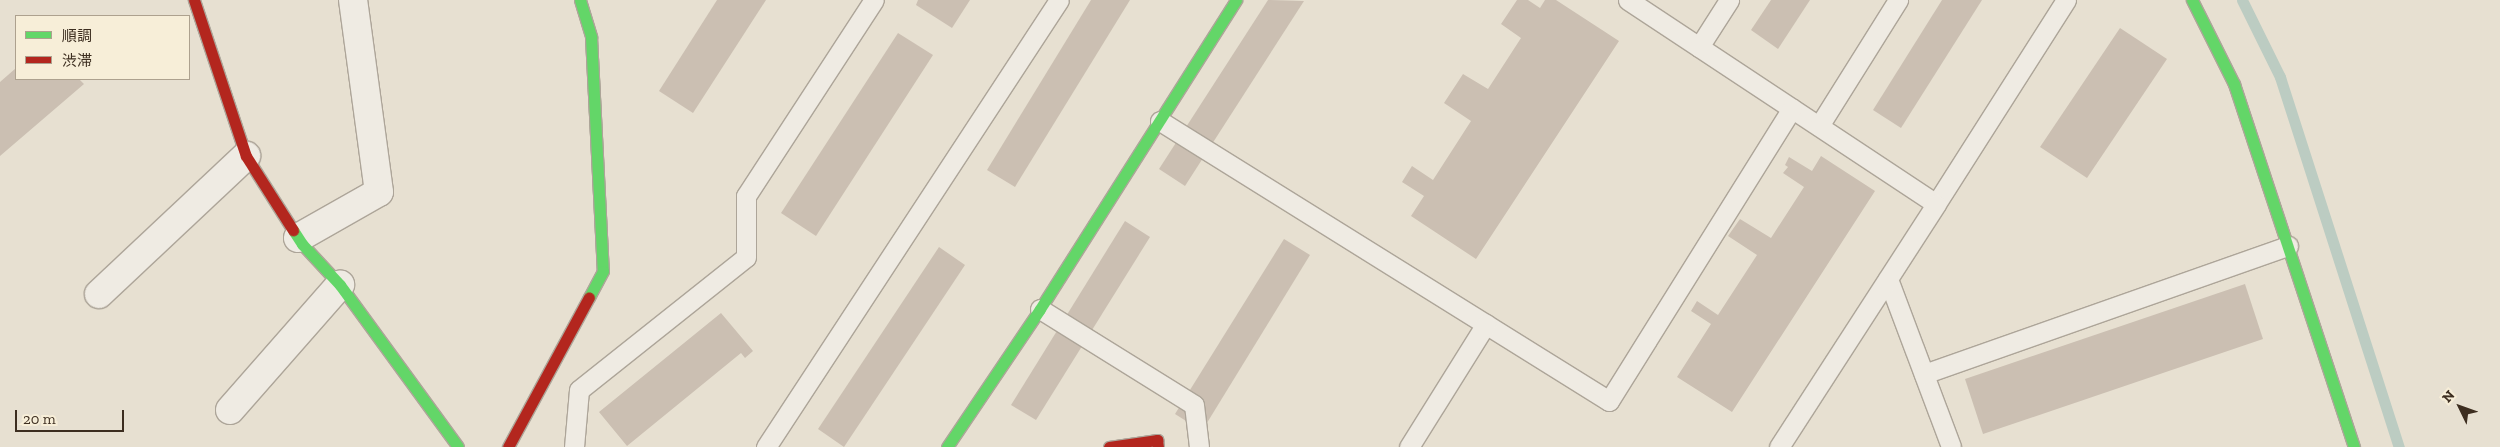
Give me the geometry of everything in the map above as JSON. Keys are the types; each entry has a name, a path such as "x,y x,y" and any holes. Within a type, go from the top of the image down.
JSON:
{"street":[{"path":"194,0 246,156 298,238 340,285 458,447"},
{"path":"298,238 379,192 353,0"},
{"path":"508,447 603,271 591,37 580,0"},
{"path":"947,447 1040,309 1236,0"},
{"path":"2192,0 2234,84 2353,447"},
{"path":"99,294 246,156"},
{"path":"230,410 340,285"},
{"path":"1109,447 1157,440 1158,447"}],"lane":[{"path":"574,447 579,390 746,257 746,196 874,0"},
{"path":"766,447 1059,0"},
{"path":"1628,0 1936,204"},
{"path":"1699,47 1729,0"},
{"path":"1819,126 1898,0"},
{"path":"1779,447 2066,0"},
{"path":"1160,121 1609,401 1792,108"},
{"path":"1924,374 2288,246"},
{"path":"1888,279 1951,447"},
{"path":"1040,309 1194,405 1199,447"},
{"path":"1409,447 1486,324"}],"building":[{"path":"717,0 766,0 693,113 659,91"},
{"path":"918,0 970,0 952,28 916,5"},
{"path":"1091,0 1130,0 1015,187 987,170"},
{"path":"1268,0 1304,1 1185,186 1159,169"},
{"path":"1517,0 1528,0 1540,8 1545,0 1556,0 1619,41 1476,259 1411,216 1424,196 1402,182 1412,166 1433,180 1471,121 1444,103 1463,74 1488,89 1521,38 1501,24"},
{"path":"1771,0 1810,0 1778,49 1751,30"},
{"path":"1942,0 1982,0 1901,128 1873,110"},
{"path":"2120,28 2167,59 2087,178 2040,147"},
{"path":"898,33 933,55 816,236 781,213"},
{"path":"15,69 15,80 80,80 84,84 0,156 0,82"},
{"path":"1821,156 1875,191 1732,412 1677,377 1711,324 1691,311 1697,301 1718,315 1757,255 1728,236 1740,219 1771,238 1804,187 1783,173 1788,167 1785,165 1789,157 1812,171"},
{"path":"1125,221 1150,237 1036,420 1011,405"},
{"path":"1284,239 1310,255 1202,431 1175,414"},
{"path":"939,247 965,265 844,447 818,429"},
{"path":"2245,284 2263,339 1983,434 1965,379"},
{"path":"721,313 753,351 745,358 741,353 627,446 599,412"}],"waterway":[{"path":"2242,0 2280,77 2399,447"}],"traffic: fast":[{"path":"580,0 591,37 603,271 589,297"},
{"path":"947,447 1040,309 1236,0"},
{"path":"2192,0 2234,84 2354,447"},
{"path":"293,230 302,244 340,285 458,447"}],"traffic: jam":[{"path":"194,0 246,156 293,230"},
{"path":"508,447 589,297"},
{"path":"1109,447 1157,440 1158,447"}]}
